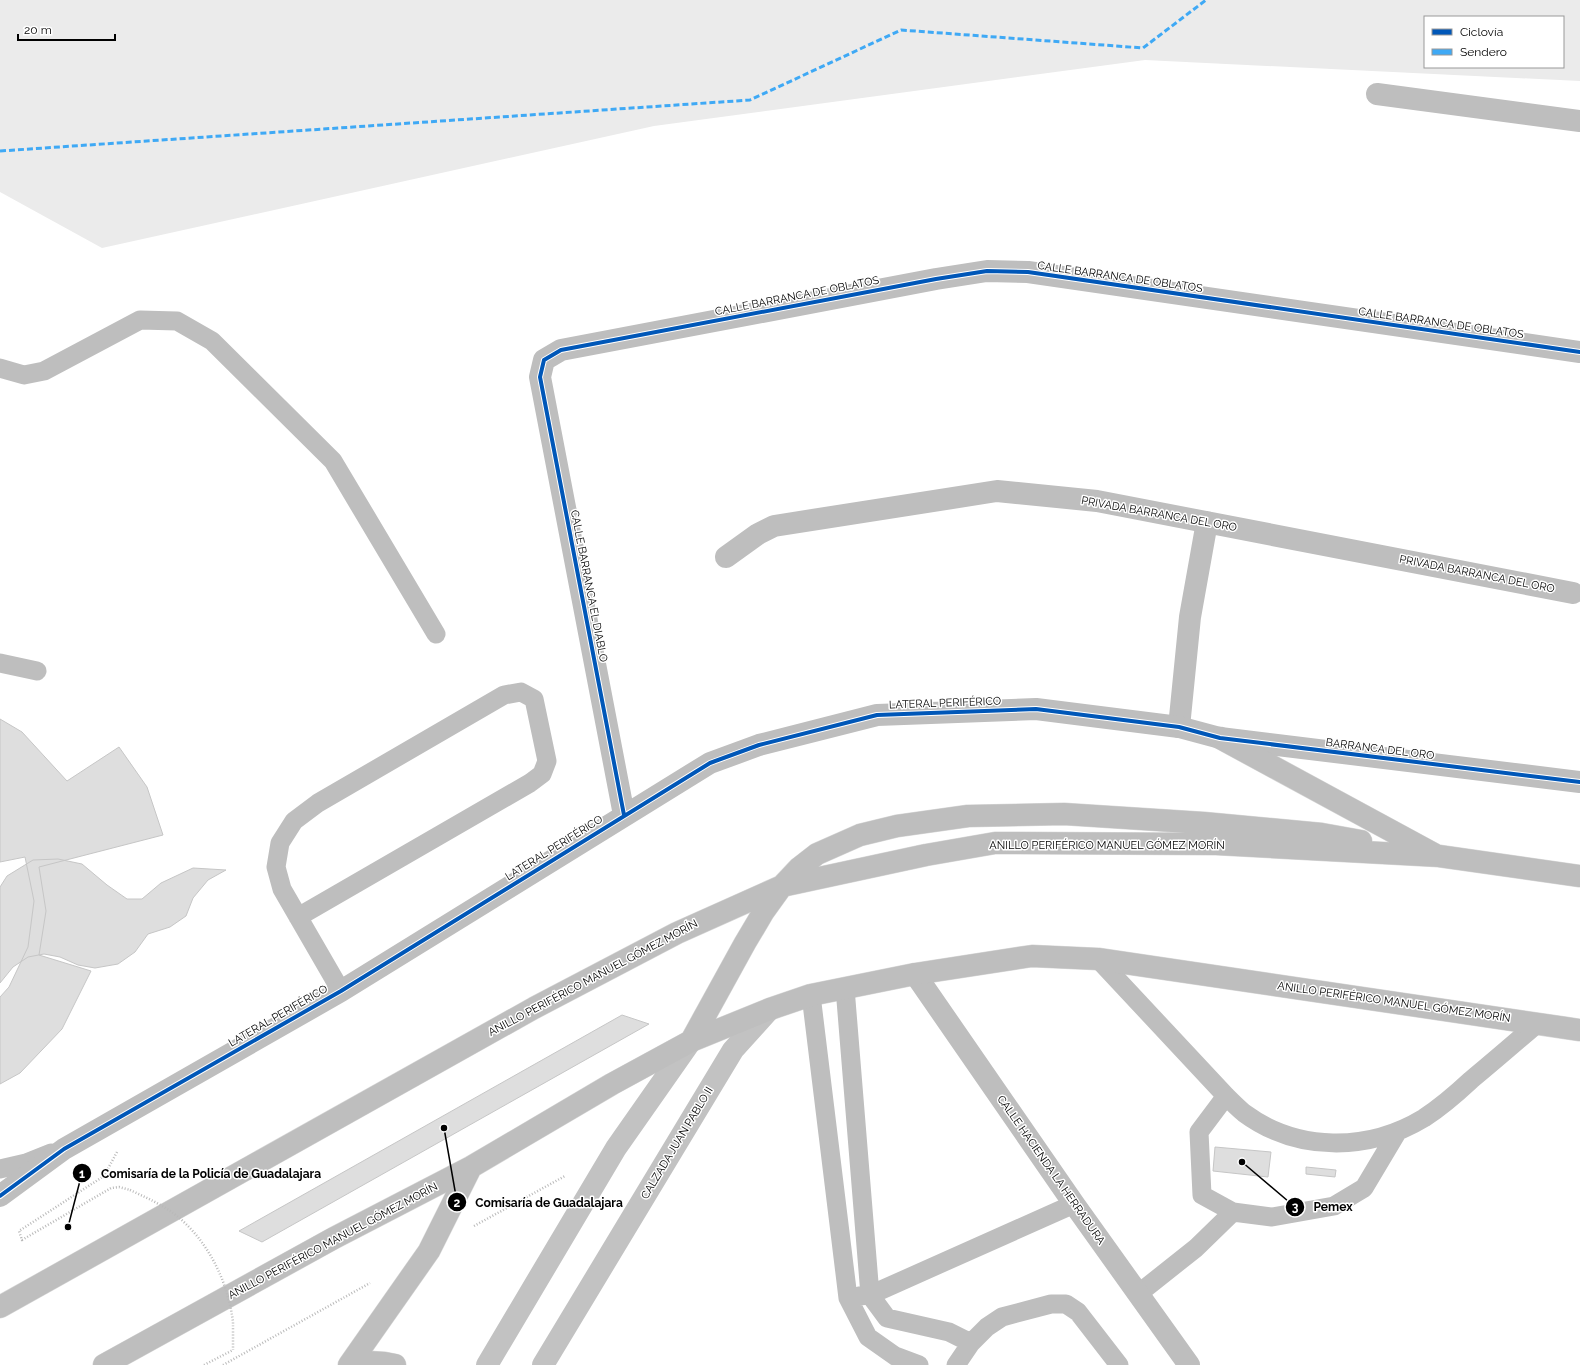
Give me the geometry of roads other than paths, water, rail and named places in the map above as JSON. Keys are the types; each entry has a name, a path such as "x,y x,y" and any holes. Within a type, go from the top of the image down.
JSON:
{"main road":[{"path":"1377,94 1580,121"},
{"name":"CALLE BARRANCA DE OBLATOS","path":"544,360 561,350 936,279 987,272 1028,272 1580,352"},
{"name":"CALLE BARRANCA EL DIABLO","path":"544,360 540,377 624,815"},
{"name":"PRIVADA BARRANCA DEL ORO","path":"726,557 758,534 774,526 997,491 1097,501 1573,593"},
{"path":"1179,728 1190,617 1207,522"},
{"name":"LATERAL PERIFÉRICO","path":"0,1196 64,1149 341,991 710,762 759,745 877,715 1036,709 1179,728"},
{"name":"BARRANCA DEL ORO","path":"1179,728 1220,738 1580,782"},
{"path":"1220,738 1438,856"},
{"path":"492,1363 616,1148 691,1040 764,911 782,886 799,868 817,854 860,835 897,826 968,816 1064,814 1322,834 1392,846 1438,856"},
{"name":"ANILLO PERIFÉRICO MANUEL GÓMEZ MORÍN","path":"0,1307 534,1008 677,932 782,886 926,855 995,843 1216,844 1438,856 1580,876"},
{"name":"ANILLO PERIFÉRICO MANUEL GÓMEZ MORÍN","path":"104,1365 334,1238 471,1168 612,1084 691,1040 770,1009 811,995 915,974 1032,956 1098,959 1580,1030"},
{"name":"CALLE HACIENDA LA HERRADURA","path":"915,974 1074,1204 1189,1365"},
{"name":"CALZADA JUAN PABLO II","path":"543,1365 733,1050 770,1009"},
{"path":"348,1365 429,1250 471,1168"},
{"path":"352,1365 365,1362 395,1365"}],"lane":[{"path":"0,368 24,375 44,371 140,320 177,321 212,341 333,461 436,634"},
{"path":"0,663 37,671"},
{"path":"298,917 530,783 542,774 547,761 534,699 521,692 504,695 318,803 294,821 280,843 276,867 282,889 298,917 341,991"},
{"path":"1098,959 1226,1096 1244,1112 1264,1125 1285,1135 1308,1141 1330,1144 1354,1143 1398,1131 1423,1118 1447,1102 1538,1023"},
{"path":"845,988 870,1295 887,1318 949,1332 971,1343"},
{"path":"811,995 848,1298 868,1337 895,1356 918,1365"},
{"path":"1226,1096 1199,1132 1202,1195 1233,1212 1272,1217 1334,1206 1364,1188 1398,1131"},
{"path":"0,1169 26,1163 64,1149"},
{"path":"848,1298 870,1295 1074,1204"},
{"path":"1138,1294 1196,1248 1233,1212"},
{"path":"956,1365 971,1343 987,1327 1002,1317 1051,1304 1066,1304 1078,1312 1119,1365"}],"place":[{"name":"Comisaría de Guadalajara","path":"444,1128"},
{"name":"Pemex","path":"1242,1162"},
{"name":"Comisaría de la Policía de Guadalajara","path":"68,1227"}]}
